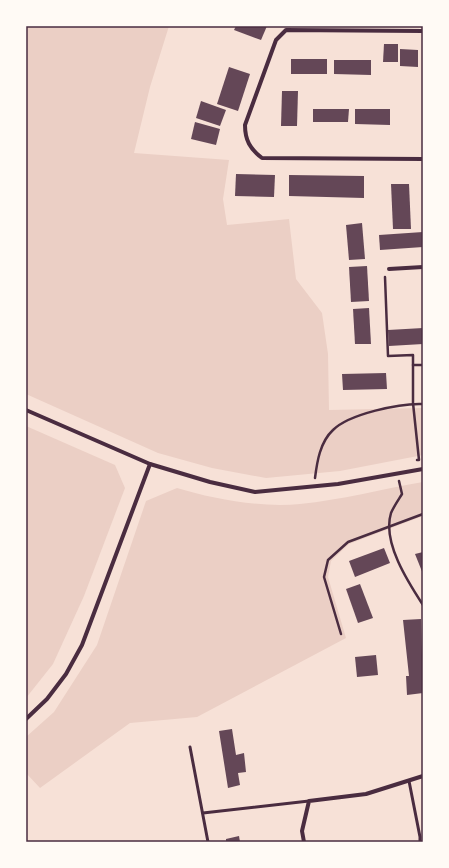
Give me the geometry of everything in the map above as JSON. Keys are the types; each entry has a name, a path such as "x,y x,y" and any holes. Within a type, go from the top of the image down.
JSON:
{"street":[{"path":"423,31 286,30 276,40 245,125 245,138 253,151 262,158 423,159"},
{"path":"389,269 423,267"},
{"path":"26,410 150,464 210,482 255,492 313,487 423,469"},
{"path":"26,719 47,699 66,674 82,645 150,464"},
{"path":"304,842 302,831 309,801 366,794 423,776"}],"lane":[{"path":"190,747 208,842"},
{"path":"409,781 420,842"},
{"path":"203,813 309,801"}],"path":[{"path":"389,269 384,269 388,356 413,355 413,403 419,460 412,461"},
{"path":"413,365 423,365"},
{"path":"313,487 317,457 332,431 345,421 395,405 413,403 423,404"},
{"path":"397,474 402,494 392,512 389,526 392,542 405,577 423,605"},
{"path":"341,634 324,576 328,560 348,542 423,514"}],"shaded area":[{"path":"26,26 169,26 150,87 134,153 229,160 223,199 227,225 289,219 296,279 322,313 328,354 329,410 423,408 423,455 340,471 266,478 212,468 158,453 26,394"},
{"path":"26,426 115,465 125,488 84,596 53,664 26,698"},
{"path":"423,482 423,516 349,544 331,561 328,577 346,638 197,717 130,723 40,788 26,773 26,737 54,712 97,645 146,501 177,488 206,496 238,502 270,505 300,504 346,497"}],"building":[{"path":"236,26 267,26 261,40 234,30"},
{"path":"384,44 398,44 398,62 383,62"},
{"path":"400,49 418,50 418,67 400,66"},
{"path":"291,59 327,59 327,74 291,74"},
{"path":"334,60 371,60 371,75 334,74"},
{"path":"229,67 250,74 238,111 217,104"},
{"path":"282,91 298,91 297,126 281,126"},
{"path":"201,101 226,110 220,126 196,118"},
{"path":"313,109 349,109 348,122 313,122"},
{"path":"355,109 390,109 390,125 355,124"},
{"path":"195,122 220,129 216,145 191,139"},
{"path":"236,174 275,175 274,197 235,196"},
{"path":"289,175 364,176 364,198 289,196"},
{"path":"391,184 409,184 411,229 393,229"},
{"path":"362,223 365,259 349,260 346,225"},
{"path":"423,232 423,247 380,250 379,235"},
{"path":"367,266 369,301 351,302 349,267"},
{"path":"369,308 371,344 355,344 353,309"},
{"path":"423,328 423,344 389,346 388,330"},
{"path":"386,373 387,389 343,390 342,374"},
{"path":"384,548 390,563 355,577 349,561"},
{"path":"423,552 423,574 415,554"},
{"path":"360,584 373,618 358,623 346,589"},
{"path":"421,619 423,693 407,695 406,676 409,676 403,620"},
{"path":"376,655 378,675 357,677 355,657"},
{"path":"232,729 236,755 244,753 246,772 238,773 240,785 228,788 219,731"},
{"path":"239,836 240,842 226,842 226,839"}]}
